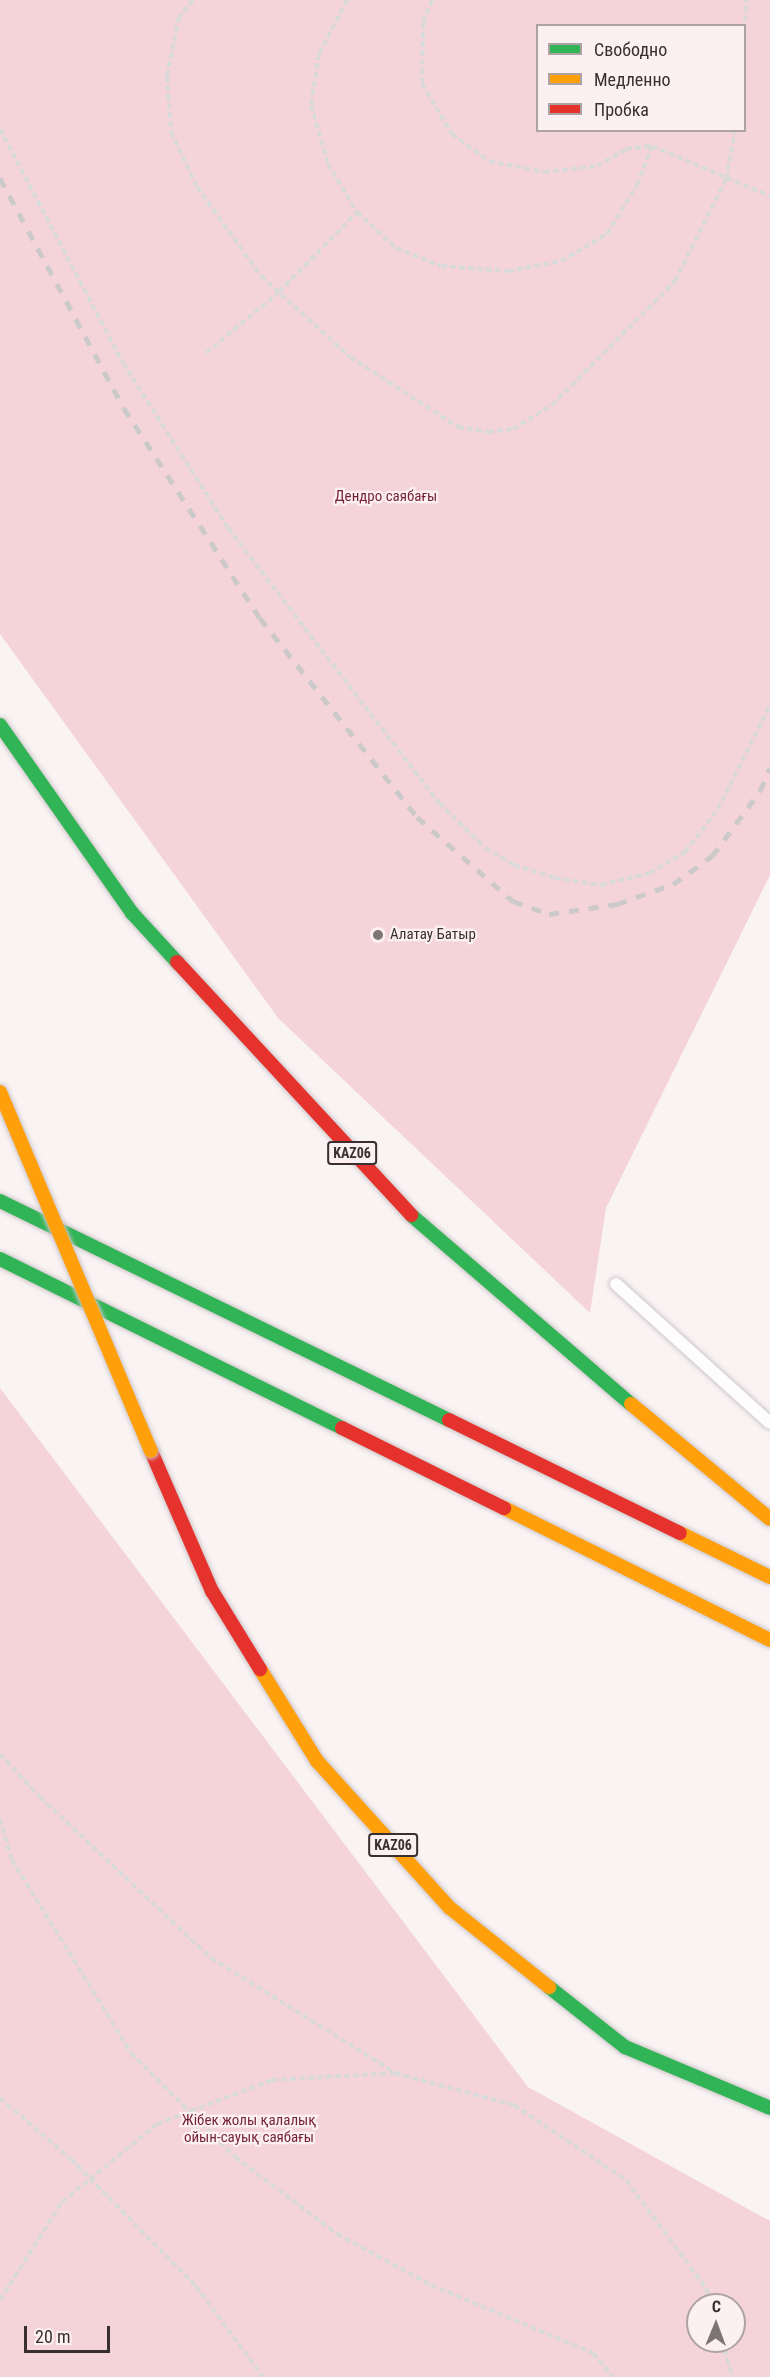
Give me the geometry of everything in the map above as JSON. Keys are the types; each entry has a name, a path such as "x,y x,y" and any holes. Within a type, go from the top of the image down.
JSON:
{"main road":[{"name":"KАZ06","path":"0,725 132,913 405,1210 692,1456 770,1519"},
{"name":"KАZ06","path":"0,1092 212,1591 316,1761 450,1908 625,2048 770,2108"},
{"path":"0,1201 770,1577"},
{"path":"0,1259 770,1640"}],"lane":[{"path":"616,1284 770,1423"}],"path":[{"path":"193,0 179,17 167,76 171,132 197,187 261,276 350,357 458,427 488,432 513,429 552,405 675,281 726,179 735,132"},
{"path":"347,0 320,54 311,105 328,165 357,212 396,248 441,266 508,271 561,261 607,234 637,185 652,146"},
{"path":"432,0 423,23 422,84 452,134 489,161 544,172 597,166 626,149 652,146 770,196"},
{"path":"745,24 746,0"},
{"path":"0,129 123,363 228,528 439,803 485,848 514,865 555,878 601,885 650,873 685,852 718,809 770,705"},
{"path":"206,353 279,292 357,212"},
{"path":"0,1754 40,1797 211,1958 395,2073 514,2104 626,2180 707,2293"},
{"path":"0,1819 12,1860 131,2054 235,2157 337,2234 431,2285 593,2353 613,2377"},
{"path":"0,2300 62,2202 157,2124 272,2080 395,2073"},
{"path":"0,2098 91,2178 196,2286 263,2377"},
{"path":"725,2353 732,2377"}],"green space":[{"name":"Дендро саябағы","path":"0,0 770,0 770,875 606,1208 590,1313 278,1018 0,634"},
{"name":"Жібек жолы қалалық ойын-сауық саябағы","path":"0,1388 528,2087 770,2221 770,2377 0,2377"}],"railway":[{"path":"0,178 124,408 260,618 417,817 513,901 549,914 617,904 673,884 712,856 760,791 770,768"}],"traffic: fast":[{"path":"0,725 132,913 177,962"},
{"path":"0,1201 449,1420"},
{"path":"411,1215 631,1404"},
{"path":"0,1259 342,1428"},
{"path":"549,1987 625,2047 770,2108"}],"traffic: slow":[{"path":"0,1092 151,1451"},
{"path":"631,1404 770,1519"},
{"path":"504,1508 770,1640"},
{"path":"680,1533 770,1577"},
{"path":"260,1669 317,1761 450,1908 549,1987"}],"traffic: jam":[{"path":"177,962 411,1215"},
{"path":"449,1420 680,1533"},
{"path":"342,1428 504,1508"},
{"path":"151,1451 212,1591 260,1669"}],"place":[{"name":"Алатау Батыр","path":"378,935"}]}
